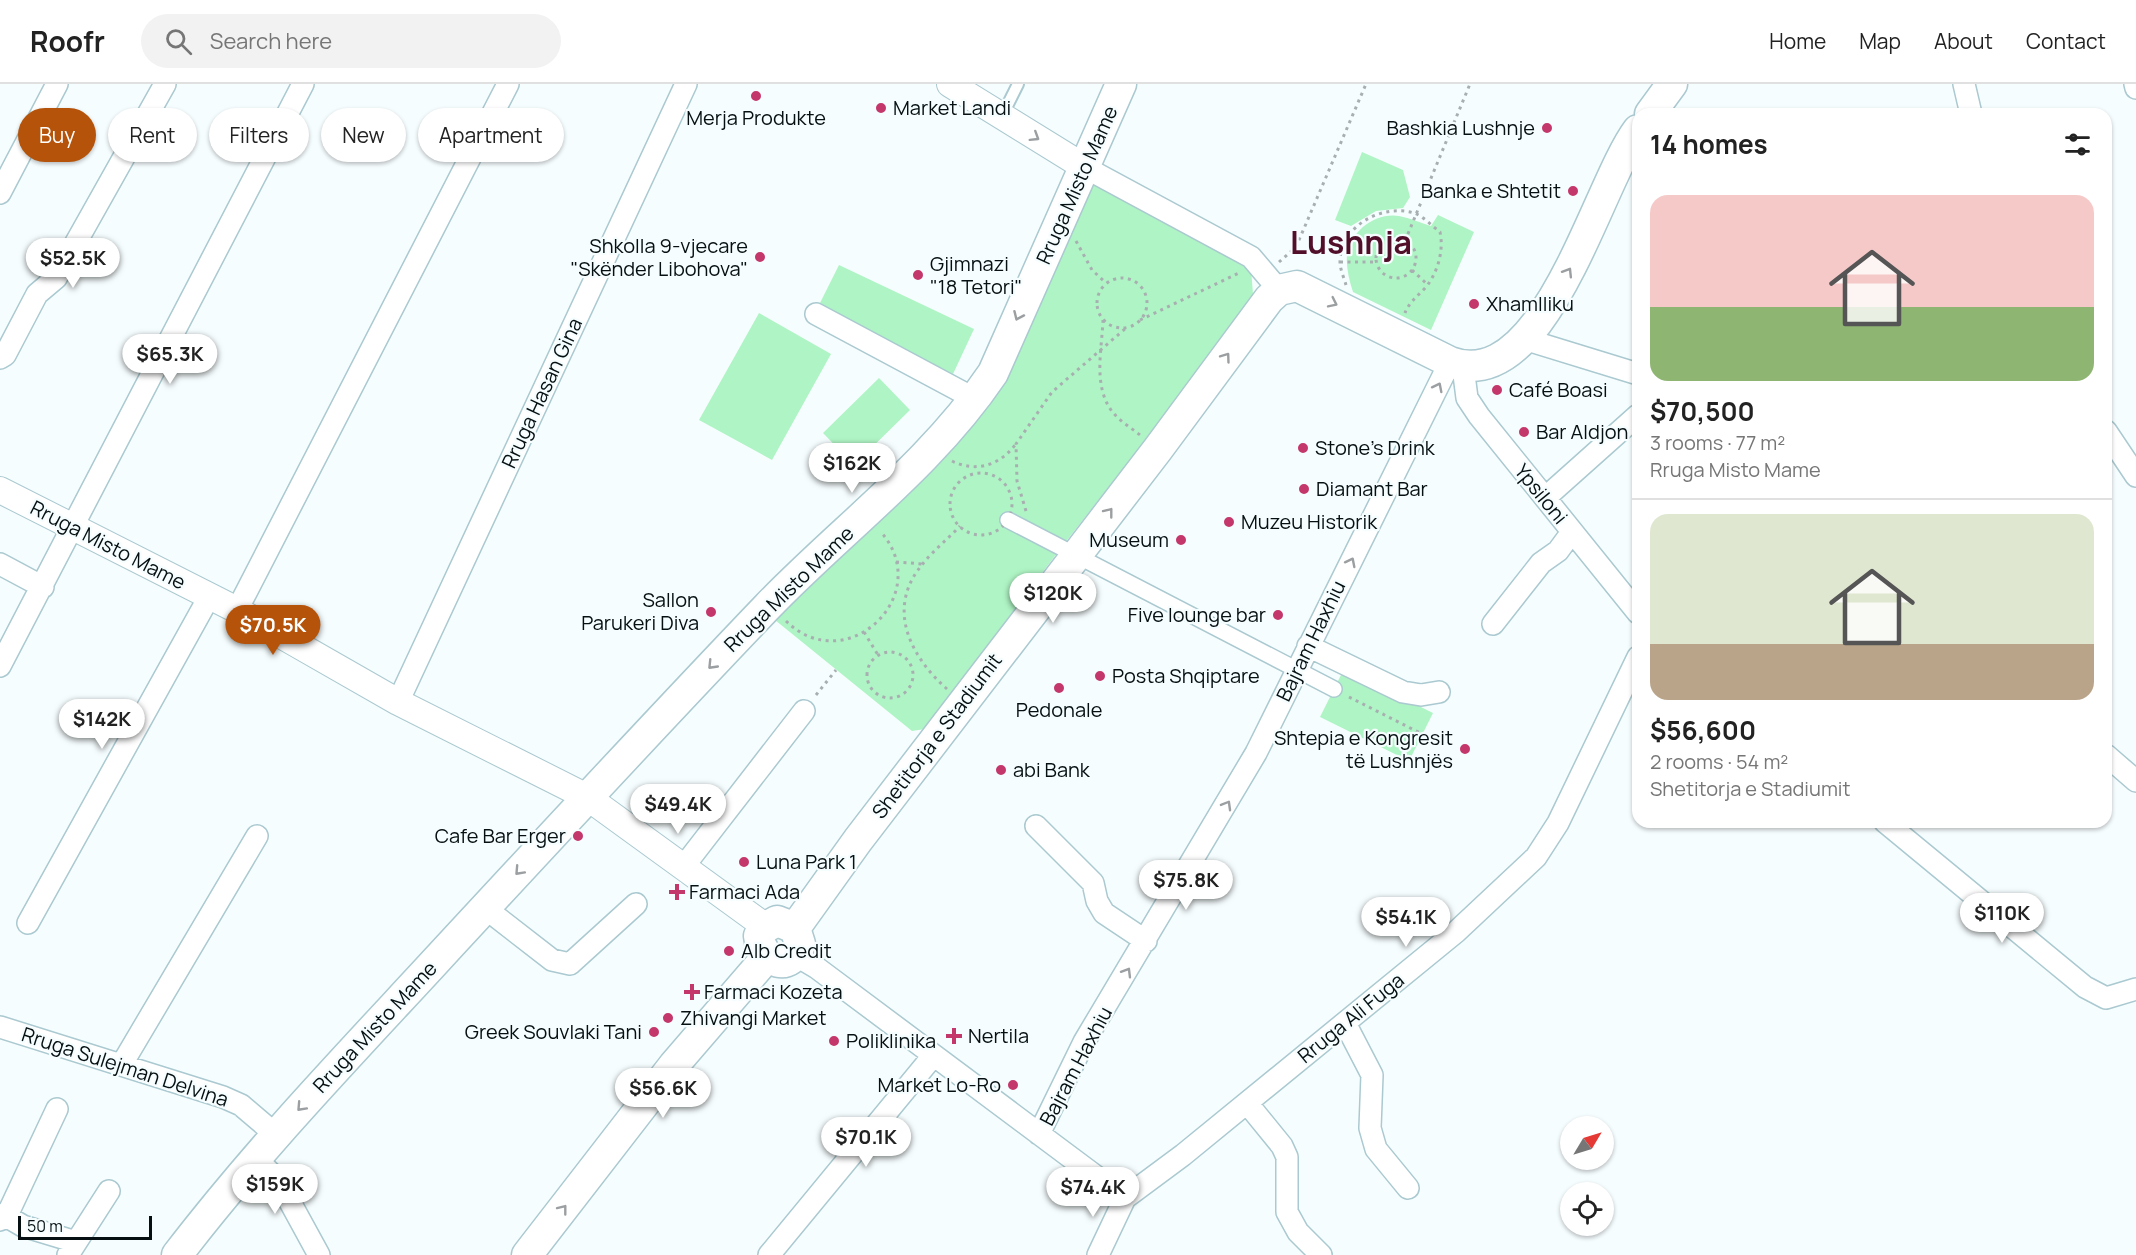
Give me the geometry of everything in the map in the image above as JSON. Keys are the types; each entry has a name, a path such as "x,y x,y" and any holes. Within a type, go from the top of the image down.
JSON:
{"main road":[{"name":"Rruga Misto Mame","path":"177,1255 275,1134 485,908 577,797 770,604 935,448 975,399 993,373 1086,168 1121,84"},
{"path":"1654,108 1672,84"},
{"path":"1262,277 1297,286 1456,364 1480,367 1496,362 1524,339 1541,317 1571,268 1599,212 1616,165 1632,140"},
{"name":"Shetitorja e Stadiumit","path":"527,1255 674,1065 776,940 1158,449 1269,299 1262,277"}],"street":[{"path":"0,193 57,84"},
{"path":"0,358 4,355 37,294 56,278 165,84"},
{"path":"0,666 303,84"},
{"path":"237,610 508,84"},
{"name":"Rruga Hasan Gina","path":"398,702 686,84"},
{"path":"950,84 1086,168 1251,257 1262,277"},
{"path":"1964,84 1970,108"},
{"path":"2135,84 2136,88"},
{"path":"816,314 975,399"},
{"path":"1524,339 1632,373"},
{"name":"Ypsiloni","path":"1456,364 1467,398 1632,606"},
{"name":"Bajram Haxhiu","path":"1039,1134 1084,1042 1257,753 1308,646 1456,364"},
{"path":"1545,498 1632,420"},
{"path":"2112,440 2136,476"},
{"name":"Rruga Misto Mame","path":"0,490 237,610 398,702 577,797 684,866 776,940"},
{"path":"1008,520 1334,689"},
{"path":"1493,624 1541,562 1558,551 1572,532"},
{"path":"0,564 43,586"},
{"path":"28,923 209,597"},
{"path":"1308,646 1403,692 1421,695 1439,692"},
{"name":"Rruga Ali Fuga","path":"1125,1198 1247,1103 1456,932 1536,857 1558,823 1632,669"},
{"path":"684,866 804,711"},
{"path":"2112,760 2136,781"},
{"name":"Rruga Misto Mame","path":"577,797 776,940"},
{"path":"1036,826 1093,883 1097,901 1104,913 1146,940"},
{"path":"1892,828 2085,987 2106,998 2136,989"},
{"path":"122,1064 257,836"},
{"path":"485,908 552,960 570,964 636,904"},
{"path":"776,940 817,968 1125,1198 1098,1255"},
{"path":"1345,1023 1372,1075 1370,1128 1376,1149 1408,1188"},
{"name":"Rruga Sulejman Delvina","path":"0,1027 223,1097 242,1106 275,1134"},
{"path":"769,1255 933,1056"},
{"path":"1247,1103 1282,1146 1287,1157 1287,1212 1298,1232 1321,1255"},
{"path":"57,1108 2,1218 72,1248 109,1191"},
{"path":"255,1158 278,1180 319,1255"}],"lane":[{"path":"1002,116 1018,84"}],"path":[{"path":"935,448 942,456 961,465 978,467 1002,459 1016,444 1052,392 1126,328 1140,320 1262,277 1296,247 1366,84"},
{"path":"1406,241 1470,84"},
{"path":"1341,306 1347,291 1340,262 1346,238 1374,214 1388,211 1417,213 1440,232 1443,248 1428,285 1408,305 1396,335"},
{"path":"1063,216 1092,270 1106,283"},
{"path":"1340,262 1376,262 1389,277 1402,277 1412,270 1416,257 1414,250 1406,241 1399,238 1387,240 1378,250 1376,262"},
{"path":"1412,270 1428,285"},
{"path":"1140,320 1147,305 1143,289 1130,279 1121,278 1106,283 1097,297 1099,313 1103,320 1100,376 1102,391 1112,411 1158,449"},
{"path":"1103,320 1118,328 1126,328"},
{"path":"1016,444 1016,468 1021,496 1036,536"},
{"path":"978,467 979,474"},
{"path":"979,474 1000,480 1012,499 1008,520 998,531 984,535 969,532 960,526 951,510 952,495 960,482 979,474"},
{"path":"1012,499 1021,496"},
{"path":"770,604 796,631 811,638 843,640 864,632 884,616 897,588 896,562 889,541 866,514"},
{"path":"960,526 923,564 912,581 905,606 906,630 915,655 928,672 963,701"},
{"path":"896,562 923,564"},
{"path":"864,632 878,655"},
{"path":"896,652 908,660 913,673 910,687 899,696 885,697 873,689 867,676 870,662 878,655 896,652"},
{"path":"908,660 915,655"},
{"path":"804,711 837,669"},
{"path":"1334,689 1436,741"}],"green space":[{"path":"1362,152 1403,170 1410,197 1403,208 1376,211 1351,226 1335,220"},
{"path":"1094,180 1251,269 1253,294 1244,315 1060,549 925,729 912,731 775,620 929,466"},
{"path":"1438,215 1474,232 1431,330 1353,292 1348,274 1347,255 1353,238 1373,220 1399,216 1431,226"},
{"path":"839,265 974,329 953,374 817,309"},
{"path":"759,313 831,354 772,460 699,420"},
{"path":"879,378 910,410 854,465 823,433"},
{"path":"1344,669 1433,713 1409,761 1320,717"}],"place":[{"name":"Merja Produkte","path":"756,96"},
{"name":"Market Landi","path":"881,108"},
{"name":"Bashkia Lushnje","path":"1547,128"},
{"name":"Banka e Shtetit","path":"1573,191"},
{"name":"Shkolla 9-vjecare \"Skënder Libohova\"","path":"760,257"},
{"name":"Gjimnazi \"18 Tetori\"","path":"918,275"},
{"name":"Xhamlliku","path":"1474,304"},
{"name":"Café Boasi","path":"1497,390"},
{"name":"Bar Aldjon","path":"1524,432"},
{"name":"Stone's Drink","path":"1303,448"},
{"name":"Diamant Bar","path":"1304,489"},
{"name":"Muzeu Historik","path":"1229,522"},
{"name":"Museum","path":"1181,540"},
{"name":"Sallon Parukeri Diva","path":"711,612"},
{"name":"Five lounge bar","path":"1278,615"},
{"name":"Posta Shqiptare","path":"1100,676"},
{"name":"Pedonale","path":"1059,688"},
{"name":"Shtepia e Kongresit të Lushnjës","path":"1465,749"},
{"name":"abi Bank","path":"1001,770"},
{"name":"Cafe Bar Erger","path":"578,836"},
{"name":"Luna Park 1","path":"744,862"},
{"name":"Farmaci Ada","path":"677,892"},
{"name":"Alb Credit","path":"729,951"},
{"name":"Farmaci Kozeta","path":"692,992"},
{"name":"Zhivangi Market","path":"668,1018"},
{"name":"Greek Souvlaki Tani","path":"654,1032"},
{"name":"Nertila","path":"954,1036"},
{"name":"Poliklinika","path":"834,1041"},
{"name":"Market Lo-Ro","path":"1013,1085"}],"district":[{"name":"Lushnja","path":"1351,243"}]}
